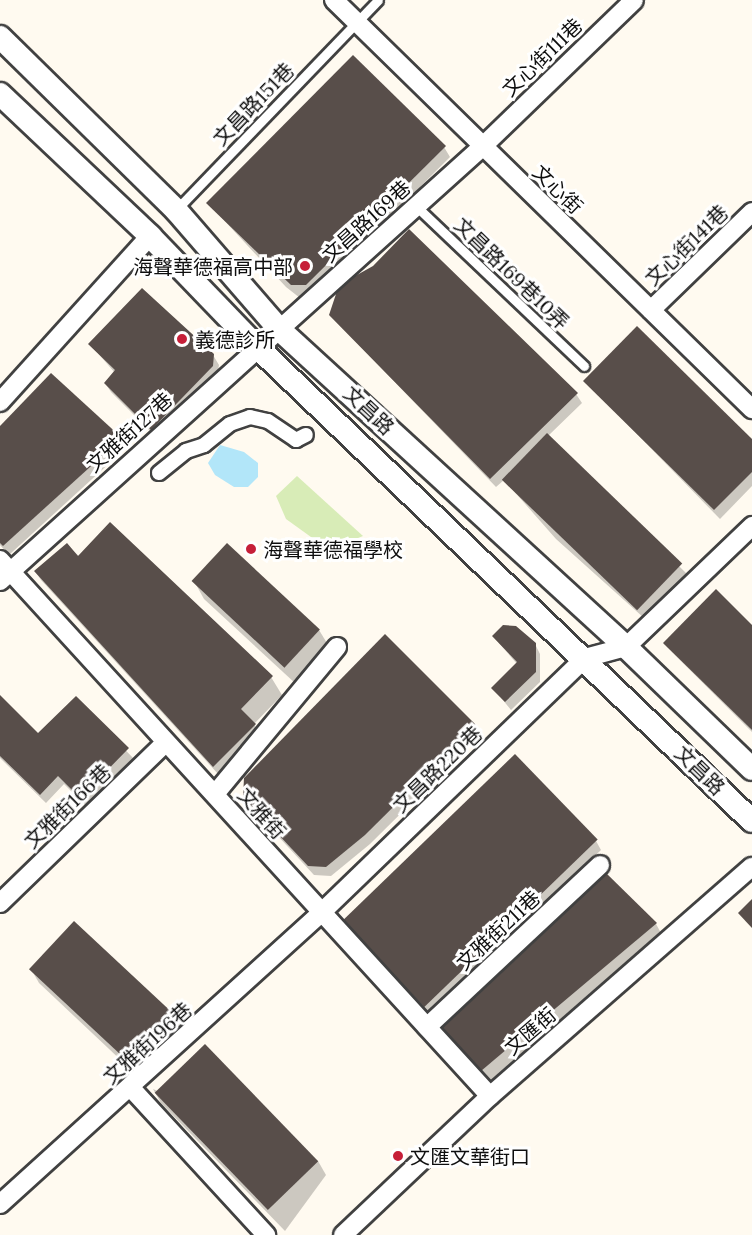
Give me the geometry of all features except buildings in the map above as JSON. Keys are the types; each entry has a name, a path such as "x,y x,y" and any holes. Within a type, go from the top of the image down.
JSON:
{"street":[{"name":"文心街","path":"333,0 752,409"},
{"name":"文心街111巷","path":"482,147 634,0"},
{"name":"文昌路","path":"0,37 176,210 279,328 627,647 752,769"},
{"name":"文昌路","path":"0,94 150,236 257,347 585,658 752,821"},
{"name":"文昌路169巷","path":"279,328 482,147"},
{"name":"文心街141巷","path":"651,310 752,212"},
{"path":"0,402 150,236"},
{"name":"文雅街127巷","path":"3,570 279,328"},
{"path":"159,473 186,451 204,445 230,424 250,417 268,421 297,440 306,435"},
{"path":"585,658 627,647 752,526"},
{"name":"文雅街","path":"3,570 166,741 490,1096"},
{"path":"215,795 337,647"},
{"name":"文昌路220巷","path":"322,912 585,658"},
{"name":"文雅街166巷","path":"0,903 166,741"},
{"name":"文雅街211巷","path":"427,1027 600,865"},
{"name":"文匯街","path":"343,1235 490,1096 752,867"},
{"name":"文雅街196巷","path":"0,1204 131,1088 322,912"},
{"path":"131,1088 266,1235"}],"lane":[{"name":"文昌路151巷","path":"176,210 378,0"},
{"name":"文昌路169巷10弄","path":"416,206 584,366"}],"green space":[{"path":"297,476 363,536 329,550 286,519 276,496"}],"water":[{"path":"220,445 244,452 258,463 258,477 248,487 234,487 215,475 208,463"}],"place":[{"name":"海聲華德福高中部","path":"305,266"},
{"name":"義德診所","path":"182,339"},
{"name":"海聲華德福學校","path":"251,549"},
{"name":"文匯文華街口","path":"398,1156"}]}
